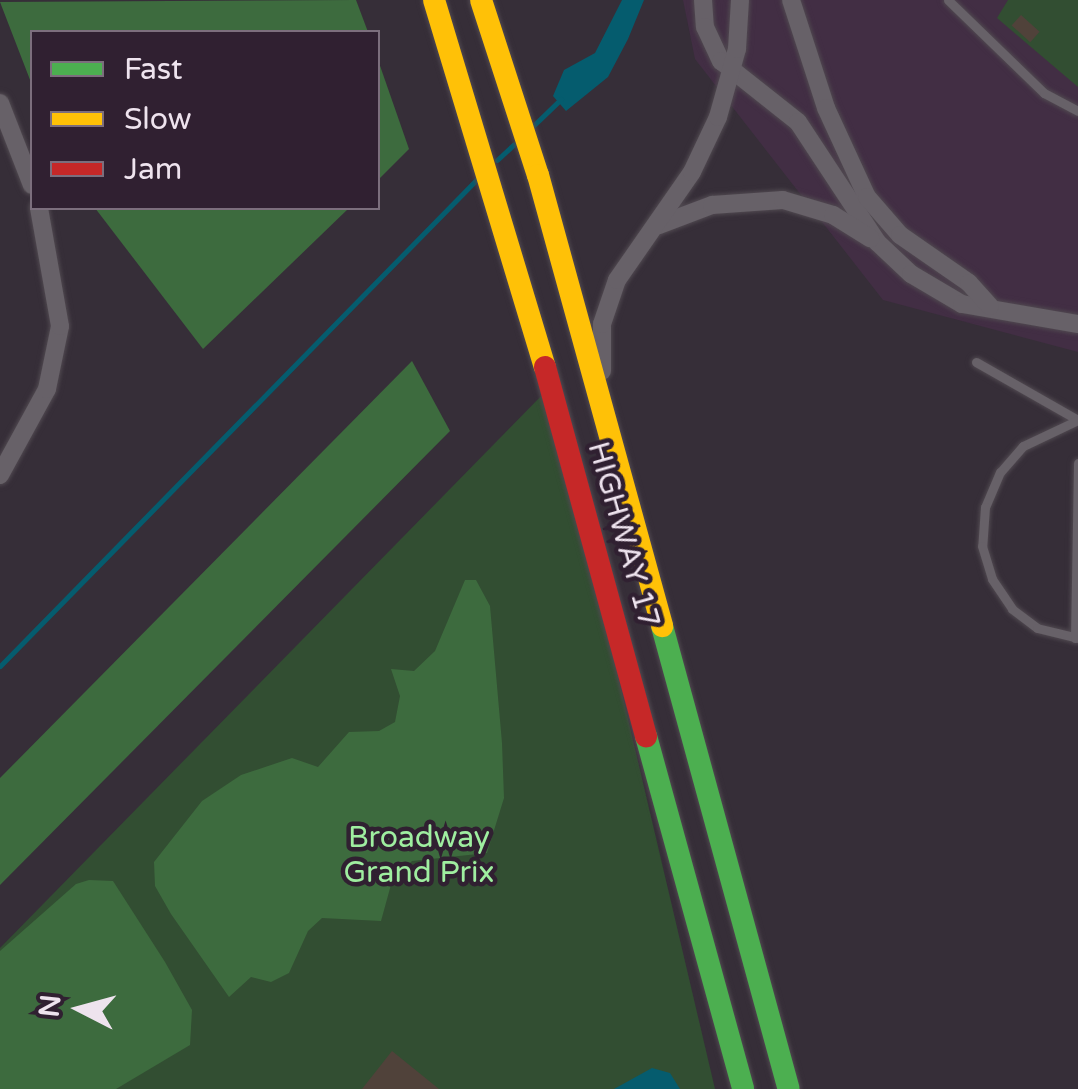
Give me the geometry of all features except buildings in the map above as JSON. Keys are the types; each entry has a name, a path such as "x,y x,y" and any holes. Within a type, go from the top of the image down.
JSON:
{"highway":[{"name":"HIGHWAY 17","path":"434,0 504,216 742,1089"},
{"name":"HIGHWAY 17","path":"480,0 538,174 789,1089"}],"street":[{"path":"703,0 712,46 730,68 798,122 878,242"},
{"path":"607,426 602,324 616,280 658,225 699,158 730,68 740,0"},
{"path":"792,0 826,108 867,197 900,235 969,283 990,306"},
{"path":"0,103 30,179"},
{"path":"658,225 712,205 783,200 833,215 878,242 933,288 962,304 1078,324"},
{"path":"0,475 48,389 60,326 40,210"}],"lane":[{"path":"948,0 1044,93 1078,110"},
{"path":"976,362 1078,420"},
{"path":"1078,420 1038,436 1000,472 985,508 982,546 992,579 1012,610 1037,628 1077,638 1078,463"}],"shaded area":[{"path":"683,0 1078,0 1078,352 883,300 695,59"}],"green space":[{"path":"356,0 367,30 30,30 30,80 0,2"},
{"path":"1008,0 1078,0 1078,87 997,18"},
{"path":"380,66 409,149 380,178"},
{"path":"97,210 347,210 203,349"},
{"path":"412,361 450,431 0,885 0,778"},
{"name":"Broadway Grand Prix","path":"550,387 715,1089 0,1089 0,948"},
{"path":"465,580 476,580 490,606 502,743 504,798 487,853 412,861 392,881 381,921 322,918 308,931 289,973 271,982 251,977 229,997 155,886 154,862 202,801 241,775 292,758 318,767 349,732 379,731 395,722 400,696 391,669 414,671 435,651"},
{"path":"113,881 165,962 192,1010 190,1045 116,1089 0,1089 0,951 76,884"}],"water":[{"path":"622,0 644,0 628,39 608,77 566,111 553,96 564,70 595,53"},
{"path":"652,1068 670,1073 680,1089 614,1089"}],"waterway":[{"path":"533,126 561,99"},
{"path":"497,160 514,144"},
{"path":"0,666 481,175"}],"traffic: fast":[{"path":"662,626 789,1089"},
{"path":"646,736 743,1089"}],"traffic: slow":[{"path":"434,0 545,367"},
{"path":"481,0 538,175 662,626"}],"traffic: jam":[{"path":"545,367 646,736"}]}
